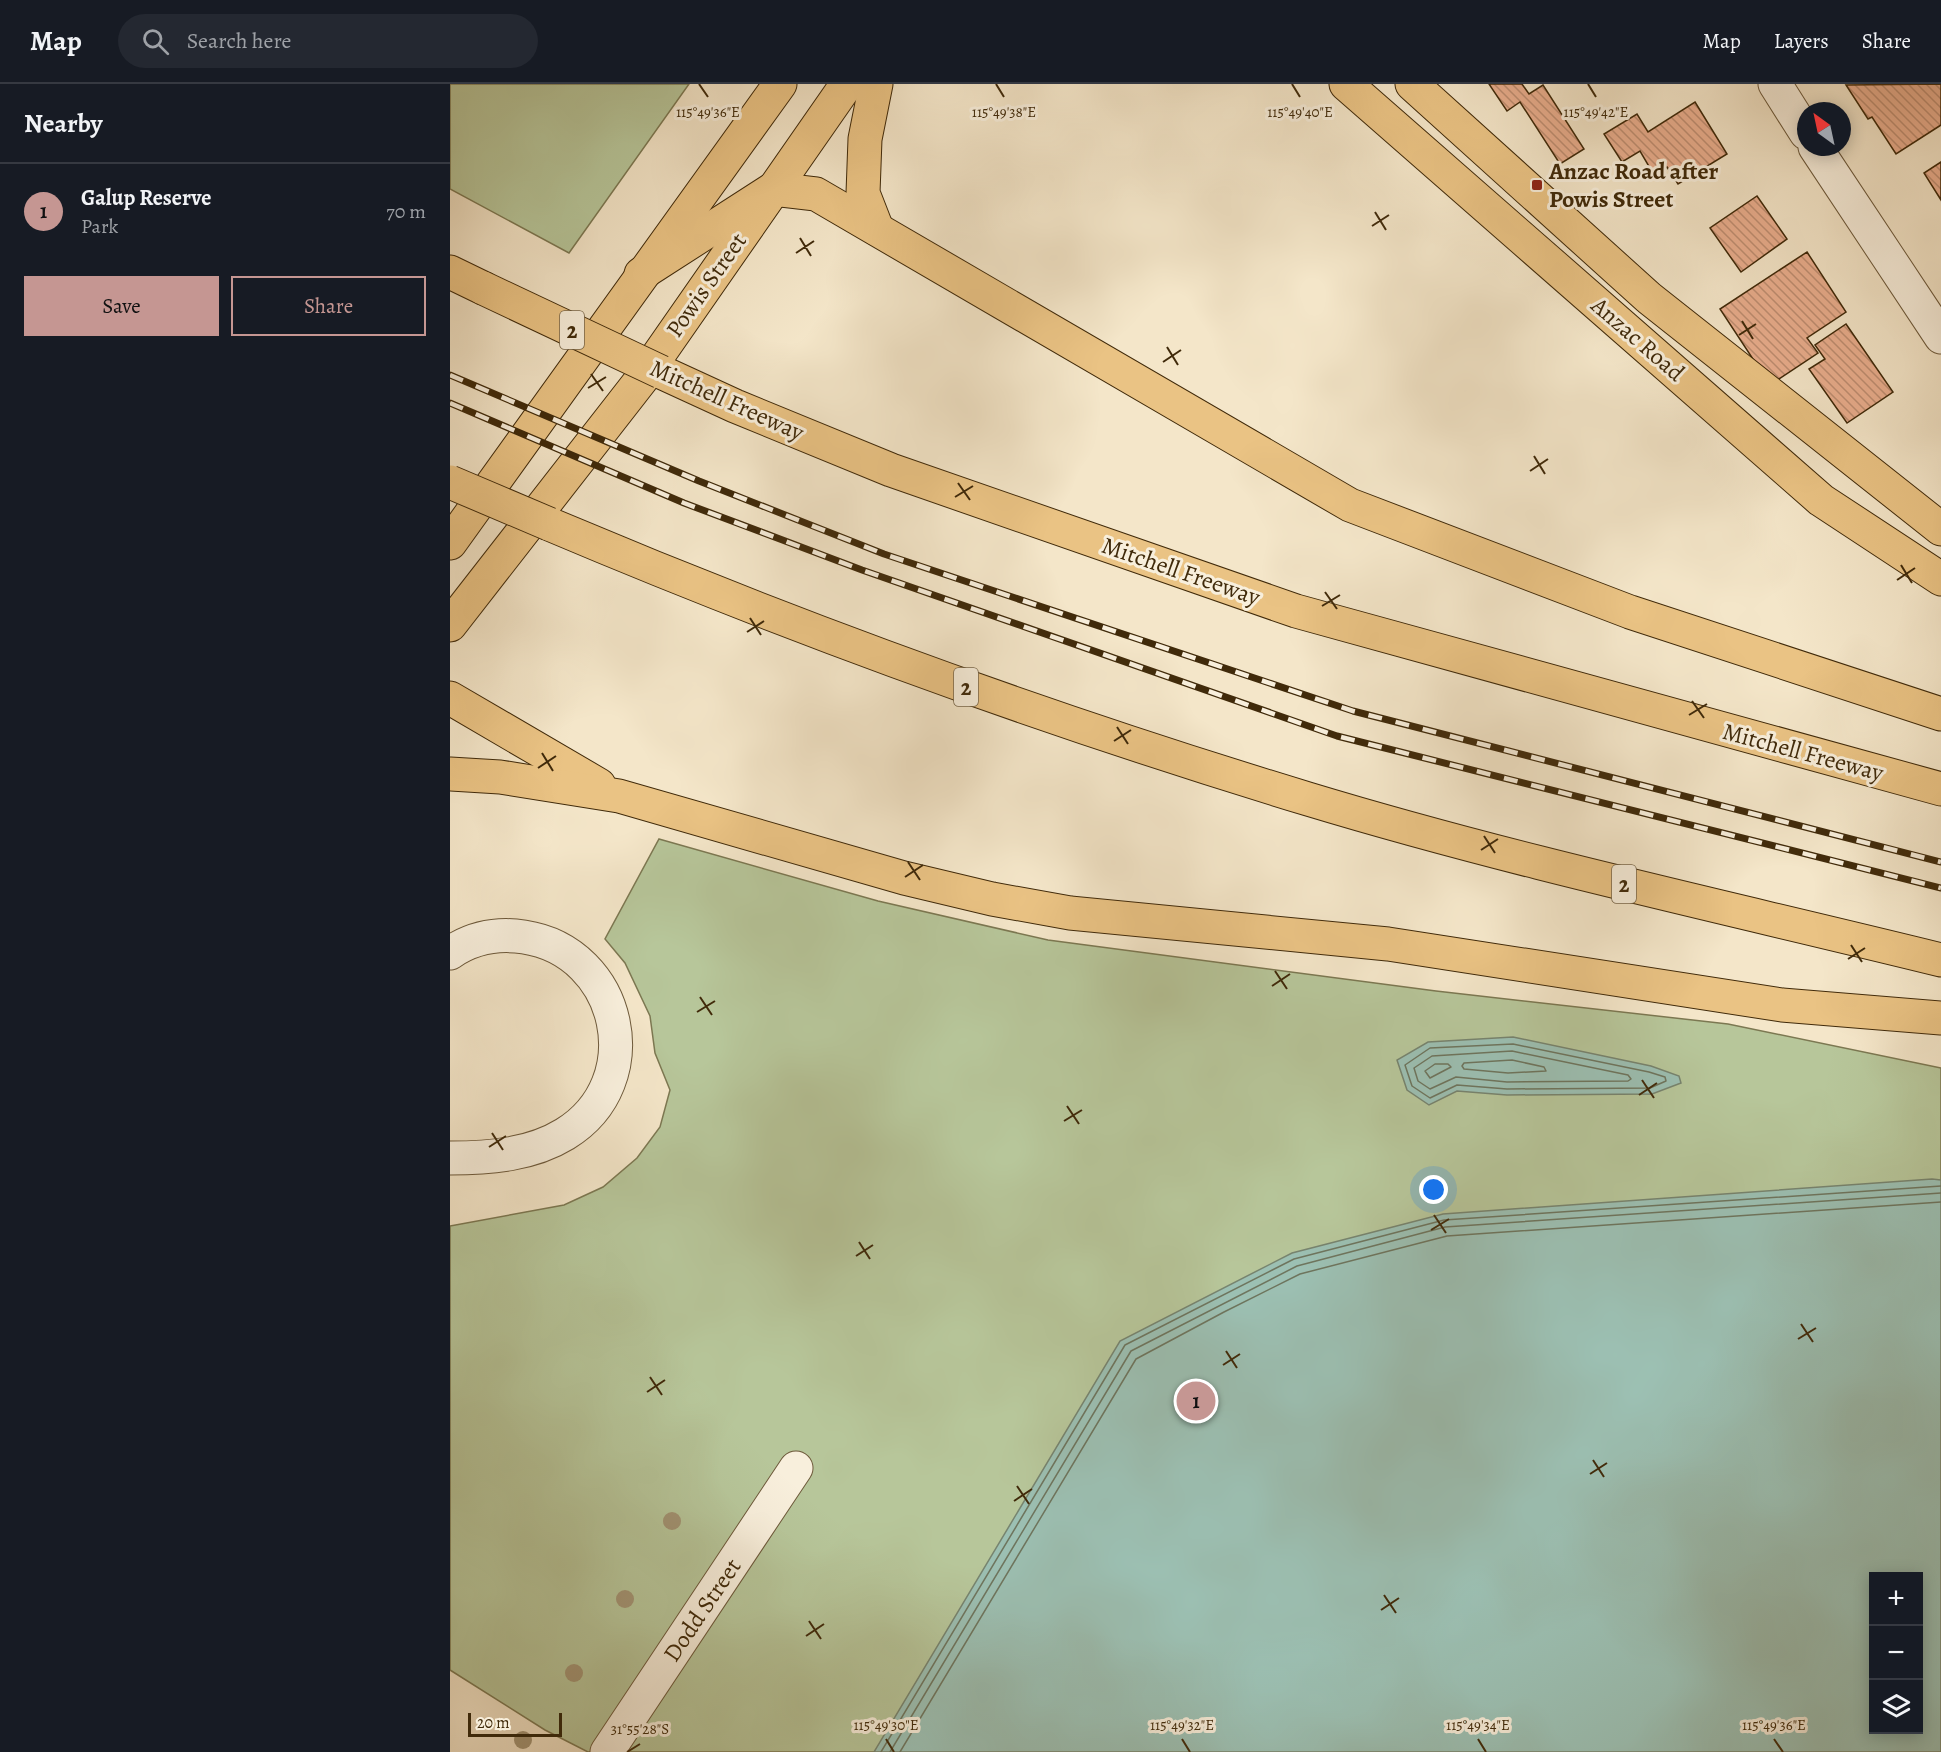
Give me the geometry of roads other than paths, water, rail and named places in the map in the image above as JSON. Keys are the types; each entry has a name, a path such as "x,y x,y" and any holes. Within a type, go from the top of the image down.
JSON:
{"main road":[{"path":"450,543 641,274 780,84"},
{"name":"Powis Street","path":"450,625 641,380 847,84"},
{"path":"876,84 865,139 862,193 877,229"},
{"name":"Anzac Road","path":"1346,84 1821,500 1941,579"},
{"name":"Anzac Road","path":"1412,84 1649,298 1941,530"},
{"path":"641,274 773,189 816,194 1350,506 1630,612 1941,714"},
{"name":"Mitchell Freeway","path":"450,272 735,406 891,470 1296,611 1941,789"},
{"name":"2","path":"450,482 630,558 969,688 1308,799 1574,872 1941,960"},
{"path":"450,698 619,796"},
{"path":"450,774 500,777 619,796 904,878 992,899 1070,913 1388,944 1782,1005 1941,1018"}],"street":[{"path":"1774,84 1797,119"},
{"path":"1821,156 1941,337"},
{"path":"450,953 479,939 508,935 538,939 561,949 582,964 597,982 614,1020 616,1044 614,1063 600,1099 589,1115 566,1134 542,1146 488,1158 450,1158"},
{"name":"Dodd Street","path":"607,1752 796,1468"}],"water":[{"path":"1513,1037 1651,1066 1679,1076 1681,1083 1652,1094 1507,1095 1457,1091 1429,1105 1407,1090 1397,1060 1428,1042"},
{"path":"1941,1180 1941,1752 874,1752 1120,1341 1292,1253 1443,1214"}],"railway":[{"path":"450,375 699,481 884,554 1353,711 1941,862"},
{"path":"450,403 684,503 862,570 1337,736 1941,888"}],"place":[{"name":"Anzac Road after Powis Street","path":"1537,185"},
{"name":"Galup Reserve","path":"1196,1401"}]}
